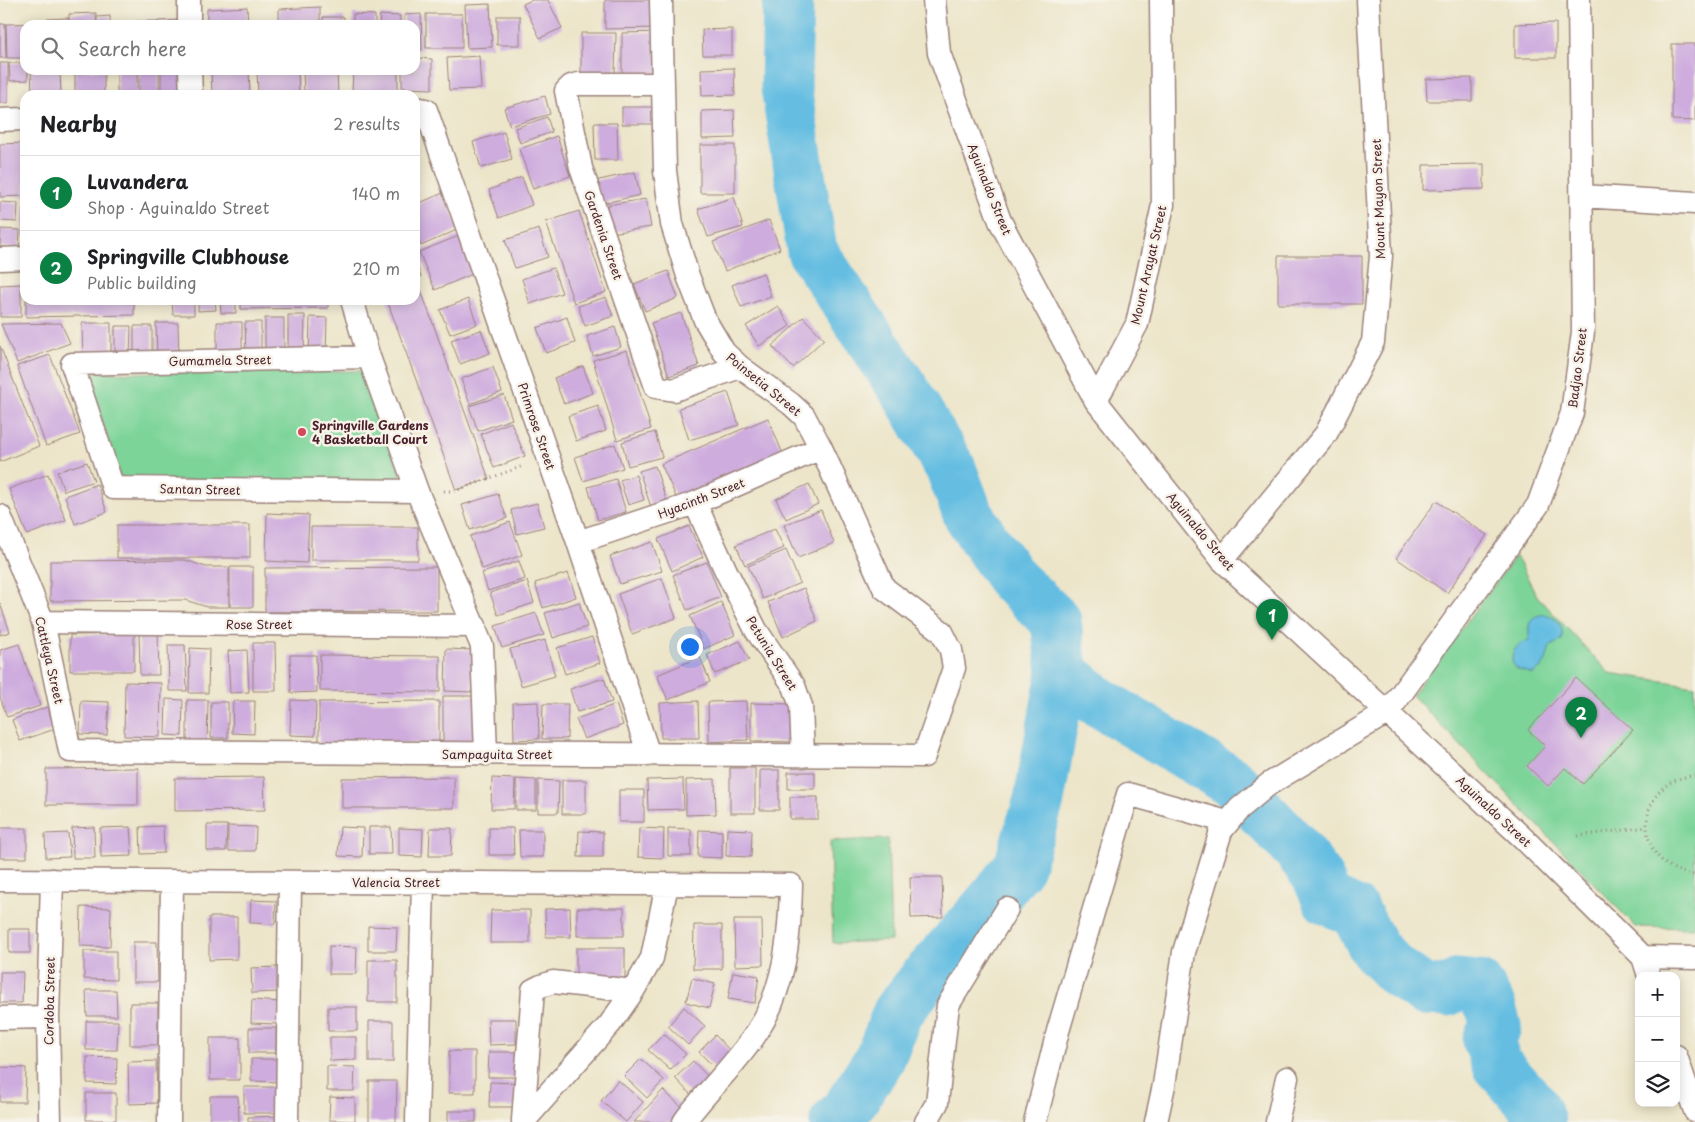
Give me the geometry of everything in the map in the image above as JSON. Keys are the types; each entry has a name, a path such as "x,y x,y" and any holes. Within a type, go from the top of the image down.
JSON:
{"street":[{"path":"189,0 189,20"},
{"name":"Poinsetia Street","path":"662,0 665,171 672,224 688,276 705,320 724,352 740,367 791,404 804,416 821,448 884,588 942,632 951,650 954,668 924,756"},
{"name":"Aguinaldo Street","path":"934,0 940,53 1000,221 1096,401 1222,560 1523,838 1646,967"},
{"name":"Mount Arayat Street","path":"1096,401 1137,324 1163,205 1161,0"},
{"name":"Mount Mayon Street","path":"1222,560 1326,434 1373,342 1381,256 1368,0"},
{"name":"Badjao Street","path":"1388,712 1538,506 1572,413 1583,332 1579,0"},
{"path":"190,75 191,90"},
{"name":"Gardenia Street","path":"663,84 578,84 571,86 566,91 581,168 656,387 674,390 740,367"},
{"name":"Primrose Street","path":"420,109 426,110 578,542 649,755"},
{"path":"0,120 20,120"},
{"path":"1582,196 1695,203"},
{"path":"0,259 20,258"},
{"path":"353,305 368,357 417,491 482,646 486,754"},
{"name":"Gumamela Street","path":"72,364 368,357"},
{"name":"Santan Street","path":"72,364 113,488 417,491"},
{"name":"Hyacinth Street","path":"578,542 695,503 821,448"},
{"name":"Petunia Street","path":"695,503 756,630 794,686 801,706 803,756"},
{"name":"Cattleya Street","path":"0,516 43,622 70,751"},
{"name":"Rose Street","path":"43,622 474,626"},
{"path":"1156,1122 1164,1084 1184,952 1221,831 1233,816 1269,784 1388,712"},
{"name":"Sampaguita Street","path":"70,751 924,756"},
{"path":"1035,1122 1058,1031 1128,794 1233,816"},
{"name":"Valencia Street","path":"0,880 791,885 789,936 783,968 774,997 757,1032 684,1122"},
{"name":"Cordoba Street","path":"50,1122 48,1017 52,880"},
{"path":"169,1122 172,881"},
{"path":"287,1122 290,882"},
{"path":"417,1122 423,882"},
{"path":"523,1121 610,1024 633,991 652,958 667,884"},
{"path":"926,1122 937,1103 948,1005 1007,909"},
{"path":"1646,967 1695,958"},
{"path":"523,1121 533,990 553,982 633,991"},
{"path":"0,1018 48,1017"},
{"path":"1678,1062 1695,1111"},
{"path":"1277,1122 1287,1078"}],"path":[{"path":"417,491 455,491 547,457"},
{"path":"1695,776 1677,780 1662,789 1652,802 1647,818 1647,834 1653,850 1663,863 1678,872 1695,875"},
{"path":"1578,836 1647,827"}],"green space":[{"path":"362,371 403,482 121,480 86,373"},
{"path":"1516,556 1537,596 1609,673 1695,686 1695,928 1636,927 1412,695"},
{"path":"888,839 891,941 833,943 830,841"}],"water":[{"path":"1545,614 1553,618 1561,626 1562,640 1550,646 1546,661 1533,674 1517,669 1512,662 1514,650 1521,643 1529,640 1529,626 1534,617"}],"building":[{"path":"532,0 548,0 562,28 540,38 523,4"},
{"path":"605,0 656,0 657,28 605,29"},
{"path":"490,4 492,47 467,48 465,5"},
{"path":"247,7 248,20 207,20 207,9"},
{"path":"320,7 320,20 279,20 279,9"},
{"path":"96,13 96,20 69,20 69,14"},
{"path":"353,14 375,15 375,20 353,20"},
{"path":"421,14 422,50 420,50 420,20 404,20 404,15"},
{"path":"426,14 462,14 462,48 426,48"},
{"path":"380,15 400,16 400,20 380,20"},
{"path":"110,16 110,20 97,20 97,17"},
{"path":"497,16 520,16 520,45 497,45"},
{"path":"323,17 344,17 344,20 323,20"},
{"path":"68,18 68,20 47,20"},
{"path":"1556,23 1556,58 1515,58 1515,24"},
{"path":"0,24 5,24 6,58 0,58"},
{"path":"6,24 20,24 20,58 7,58"},
{"path":"732,29 732,55 703,55 702,30"},
{"path":"661,32 662,75 622,75 622,33"},
{"path":"581,33 616,33 615,73 581,73"},
{"path":"1672,44 1695,44 1695,121 1672,120"},
{"path":"479,56 481,89 449,90 447,58"},
{"path":"420,58 432,59 432,89 402,88 402,75 420,75"},
{"path":"0,63 8,63 8,103 0,103"},
{"path":"9,63 20,63 20,75 28,75 28,80 10,81"},
{"path":"734,68 735,95 702,96 701,69"},
{"path":"31,75 60,75 61,90 32,90"},
{"path":"75,75 104,75 104,90 75,90"},
{"path":"117,75 137,75 137,90 117,90"},
{"path":"139,75 159,75 159,90 139,90"},
{"path":"161,75 184,75 184,90 161,90"},
{"path":"211,75 249,75 250,90 212,90"},
{"path":"257,75 298,75 299,90 258,90"},
{"path":"303,75 337,75 338,90 304,90"},
{"path":"353,75 398,75 398,90 352,90"},
{"path":"1472,78 1472,101 1427,101 1426,79"},
{"path":"545,96 550,114 510,126 504,108"},
{"path":"622,107 659,107 659,124 622,124"},
{"path":"734,110 735,138 702,139 702,111"},
{"path":"547,117 552,132 520,143 515,128"},
{"path":"594,123 617,123 618,160 595,160"},
{"path":"504,132 512,159 481,168 473,142"},
{"path":"557,136 570,176 533,189 519,149"},
{"path":"20,143 20,196 0,197 0,144"},
{"path":"700,145 735,145 735,193 700,193"},
{"path":"1484,164 1484,189 1423,190 1423,165"},
{"path":"635,172 640,195 600,204 595,181"},
{"path":"522,177 532,205 499,218 489,190"},
{"path":"443,193 459,229 421,246 420,203"},
{"path":"734,197 743,227 708,237 698,209"},
{"path":"646,199 651,227 611,233 607,205"},
{"path":"0,202 18,203 17,222 0,221"},
{"path":"579,211 606,292 574,303 546,222"},
{"path":"769,220 780,249 725,271 713,242"},
{"path":"1,229 20,230 19,248 0,247"},
{"path":"539,229 548,257 515,268 505,240"},
{"path":"461,235 477,272 435,290 420,252"},
{"path":"1278,256 1362,256 1362,304 1278,304"},
{"path":"553,268 562,293 530,304 522,279"},
{"path":"668,271 678,298 645,311 634,284"},
{"path":"763,273 771,296 741,307 732,285"},
{"path":"20,284 21,317 0,317 0,285"},
{"path":"420,288 489,479 456,490 389,305 420,305"},
{"path":"606,297 613,316 585,326 578,306"},
{"path":"468,299 477,324 450,334 440,310"},
{"path":"26,305 134,305 134,315 26,317"},
{"path":"172,305 194,305 194,315 173,315"},
{"path":"198,305 216,305 216,310 198,311"},
{"path":"220,305 236,305 236,313 221,313"},
{"path":"241,305 328,305 328,308 241,309"},
{"path":"778,306 790,326 759,346 746,326"},
{"path":"681,313 699,366 669,376 651,323"},
{"path":"288,315 305,315 304,356 288,356"},
{"path":"310,317 327,318 326,353 309,353"},
{"path":"567,317 575,343 546,353 537,328"},
{"path":"803,317 824,339 793,368 772,346"},
{"path":"265,318 284,318 284,351 265,351"},
{"path":"217,322 242,322 242,354 217,354"},
{"path":"245,322 261,322 261,358 246,359"},
{"path":"61,323 70,343 17,363 1,324"},
{"path":"82,323 111,323 111,361 83,362"},
{"path":"156,323 178,323 179,357 157,358"},
{"path":"115,326 131,326 130,357 115,357"},
{"path":"134,326 152,326 152,359 134,359"},
{"path":"615,327 621,347 593,356 587,336"},
{"path":"481,330 490,353 460,364 451,340"},
{"path":"0,346 39,446 0,462"},
{"path":"627,350 651,429 617,440 593,360"},
{"path":"50,355 80,434 46,446 17,366"},
{"path":"583,366 593,393 564,404 554,378"},
{"path":"493,367 502,392 470,404 461,379"},
{"path":"728,392 739,425 689,440 679,408"},
{"path":"504,395 512,419 478,431 469,406"},
{"path":"598,406 606,431 576,441 568,416"},
{"path":"768,418 783,454 677,499 661,464"},
{"path":"511,422 525,456 494,468 481,434"},
{"path":"655,432 662,457 628,466 622,442"},
{"path":"615,444 623,468 583,481 575,457"},
{"path":"87,462 94,481 64,491 57,472"},
{"path":"655,466 667,502 651,507 639,471"},
{"path":"48,474 66,520 27,535 9,489"},
{"path":"636,475 644,500 628,505 620,480"},
{"path":"616,479 626,512 598,520 588,487"},
{"path":"97,484 107,512 75,524 65,496"},
{"path":"809,484 818,504 786,519 776,499"},
{"path":"498,494 507,518 470,530 462,505"},
{"path":"1436,501 1487,535 1447,593 1396,558"},
{"path":"537,503 544,527 517,534 511,510"},
{"path":"821,510 834,543 798,558 784,525"},
{"path":"267,513 309,515 307,563 266,561"},
{"path":"510,522 522,555 482,569 470,536"},
{"path":"117,525 250,525 250,558 117,558"},
{"path":"689,526 703,557 672,571 658,539"},
{"path":"311,527 418,527 418,560 311,560"},
{"path":"775,529 784,548 745,565 736,545"},
{"path":"652,542 662,571 620,584 610,556"},
{"path":"786,550 800,583 763,599 748,566"},
{"path":"185,560 206,567 229,567 229,607 207,607 185,600 50,601 50,561"},
{"path":"519,561 525,579 488,591 482,573"},
{"path":"707,562 721,597 687,610 673,575"},
{"path":"230,567 253,567 253,607 230,607"},
{"path":"437,567 437,611 265,612 265,568"},
{"path":"568,573 576,597 543,608 535,583"},
{"path":"662,578 676,618 632,634 618,594"},
{"path":"527,581 534,603 498,615 490,593"},
{"path":"804,588 817,621 783,637 768,602"},
{"path":"579,602 587,627 553,638 545,613"},
{"path":"721,602 735,635 704,649 690,616"},
{"path":"0,603 10,632 0,635"},
{"path":"536,613 544,635 502,648 495,626"},
{"path":"139,631 158,631 159,675 140,675"},
{"path":"134,634 134,671 70,671 70,635"},
{"path":"592,637 600,663 565,674 557,648"},
{"path":"545,640 555,676 521,686 510,649"},
{"path":"740,641 749,660 715,674 707,655"},
{"path":"253,643 275,643 276,691 253,691"},
{"path":"19,644 40,706 7,717 0,697 0,650"},
{"path":"168,645 185,645 187,691 169,691"},
{"path":"190,648 209,649 208,693 189,693"},
{"path":"446,649 473,650 472,692 445,691"},
{"path":"247,650 249,692 230,693 228,651"},
{"path":"290,655 316,655 317,692 291,693"},
{"path":"320,655 440,656 440,692 320,691"},
{"path":"700,657 710,682 668,700 657,675"},
{"path":"604,678 612,702 577,712 570,689"},
{"path":"1576,678 1633,730 1583,784 1565,768 1548,786 1527,766 1545,746 1528,730"},
{"path":"125,682 161,683 160,737 124,736"},
{"path":"443,696 476,696 476,746 443,746"},
{"path":"166,699 183,700 182,736 165,735"},
{"path":"187,700 208,700 207,750 187,750"},
{"path":"291,700 316,701 315,736 290,735"},
{"path":"81,701 109,702 107,735 80,734"},
{"path":"233,701 255,701 254,734 232,733"},
{"path":"439,701 439,743 319,744 319,702"},
{"path":"698,701 699,738 661,738 660,703"},
{"path":"746,701 748,740 709,742 708,702"},
{"path":"211,702 228,702 228,738 211,738"},
{"path":"538,702 539,739 514,740 513,703"},
{"path":"751,703 793,704 792,742 751,741"},
{"path":"543,704 568,704 567,739 542,739"},
{"path":"616,704 623,725 584,739 576,719"},
{"path":"47,707 55,729 20,741 12,720"},
{"path":"138,768 138,805 46,805 46,769"},
{"path":"730,768 755,768 755,813 730,813"},
{"path":"760,770 779,770 779,810 760,810"},
{"path":"788,772 815,772 815,789 788,789"},
{"path":"264,777 265,810 175,811 175,778"},
{"path":"454,777 454,808 342,808 342,778"},
{"path":"492,778 515,779 514,809 491,809"},
{"path":"516,779 536,780 536,810 516,810"},
{"path":"683,779 684,809 648,810 647,780"},
{"path":"715,779 716,814 686,815 686,780"},
{"path":"538,780 559,781 558,813 538,813"},
{"path":"562,780 586,780 586,814 562,814"},
{"path":"619,790 644,790 644,822 619,822"},
{"path":"790,797 818,797 818,819 790,819"},
{"path":"207,825 227,825 226,851 207,851"},
{"path":"163,826 164,853 141,854 140,827"},
{"path":"228,826 256,827 255,851 228,851"},
{"path":"94,827 95,858 73,858 72,828"},
{"path":"130,827 132,856 101,857 100,828"},
{"path":"340,827 363,828 362,857 338,856"},
{"path":"369,827 391,827 392,854 369,854"},
{"path":"0,828 27,828 27,858 0,858"},
{"path":"399,828 423,829 422,857 399,856"},
{"path":"430,828 452,828 451,856 429,856"},
{"path":"489,828 513,828 514,855 489,855"},
{"path":"639,828 664,829 663,858 638,857"},
{"path":"668,828 691,829 691,856 668,856"},
{"path":"727,829 752,830 751,857 726,856"},
{"path":"519,830 543,830 543,857 520,857"},
{"path":"699,830 722,831 722,858 698,857"},
{"path":"579,831 603,832 603,857 578,857"},
{"path":"68,833 70,857 46,858 45,834"},
{"path":"910,877 942,877 943,917 911,918"},
{"path":"251,900 276,901 275,924 250,923"},
{"path":"81,907 111,908 110,947 80,946"},
{"path":"570,908 571,937 546,937 545,909"},
{"path":"577,908 624,908 624,936 577,936"},
{"path":"491,910 530,910 530,943 490,943"},
{"path":"209,917 237,917 237,959 209,960"},
{"path":"734,920 762,920 763,965 735,966"},
{"path":"694,925 722,925 722,969 693,969"},
{"path":"368,926 397,927 396,951 368,951"},
{"path":"9,929 30,929 30,953 9,953"},
{"path":"133,942 157,942 158,982 133,982"},
{"path":"329,946 357,947 356,974 329,974"},
{"path":"576,948 625,948 625,979 576,979"},
{"path":"84,951 116,951 116,980 84,979"},
{"path":"368,960 397,960 397,1002 368,1002"},
{"path":"279,967 279,992 252,993 251,968"},
{"path":"0,972 23,972 22,1003 0,1003"},
{"path":"733,972 759,976 755,1003 728,999"},
{"path":"692,978 715,984 709,1008 686,1002"},
{"path":"86,990 116,990 117,1016 87,1016"},
{"path":"252,1000 280,1002 278,1024 251,1023"},
{"path":"130,1003 158,1003 158,1045 130,1045"},
{"path":"328,1007 357,1007 357,1031 328,1031"},
{"path":"684,1007 705,1026 688,1045 668,1026"},
{"path":"488,1019 516,1019 516,1044 489,1045"},
{"path":"86,1021 118,1021 117,1050 86,1050"},
{"path":"369,1021 393,1021 393,1062 369,1062"},
{"path":"249,1028 276,1028 276,1053 249,1053"},
{"path":"664,1034 686,1054 670,1070 648,1050"},
{"path":"715,1035 734,1055 718,1071 699,1052"},
{"path":"330,1037 356,1037 356,1060 330,1061"},
{"path":"210,1038 240,1038 240,1080 210,1080"},
{"path":"449,1051 475,1051 475,1093 449,1093"},
{"path":"489,1052 517,1052 517,1077 488,1077"},
{"path":"87,1057 117,1058 116,1084 87,1083"},
{"path":"251,1059 278,1059 278,1082 251,1081"},
{"path":"641,1059 664,1080 647,1098 624,1076"},
{"path":"156,1061 157,1103 129,1104 128,1062"},
{"path":"693,1061 711,1080 693,1097 675,1078"},
{"path":"327,1066 355,1067 354,1091 327,1091"},
{"path":"0,1067 26,1068 25,1102 0,1102"},
{"path":"618,1080 643,1102 626,1122 601,1101"},
{"path":"369,1081 397,1081 396,1122 369,1122"},
{"path":"490,1082 516,1083 516,1107 489,1107"},
{"path":"244,1087 277,1087 277,1113 244,1113"},
{"path":"663,1090 686,1111 676,1122 634,1122"},
{"path":"86,1093 116,1093 116,1120 86,1120"},
{"path":"210,1096 238,1096 239,1122 210,1122"},
{"path":"330,1097 355,1098 355,1121 329,1120"},
{"path":"448,1111 476,1111 476,1122 448,1122"},
{"path":"278,1116 278,1122 248,1122 248,1117"}],"waterway":[{"path":"788,0 786,87 812,251 907,394 951,469 968,514 984,539 1013,580 1056,621 1062,672 1039,800 1019,866 898,1012 880,1058 847,1109 835,1122"},
{"path":"1062,672 1096,700 1232,782 1298,850 1317,876 1327,899 1355,912 1374,948 1395,970 1424,990 1447,991 1459,984 1479,986 1491,1008 1496,1026 1488,1040 1497,1065 1533,1105 1540,1122"}],"place":[{"name":"Springville Gardens 4 Basketball Court","path":"302,432"},
{"name":"Luvandera","path":"1272,640"},
{"name":"Springville Clubhouse","path":"1581,738"}]}
